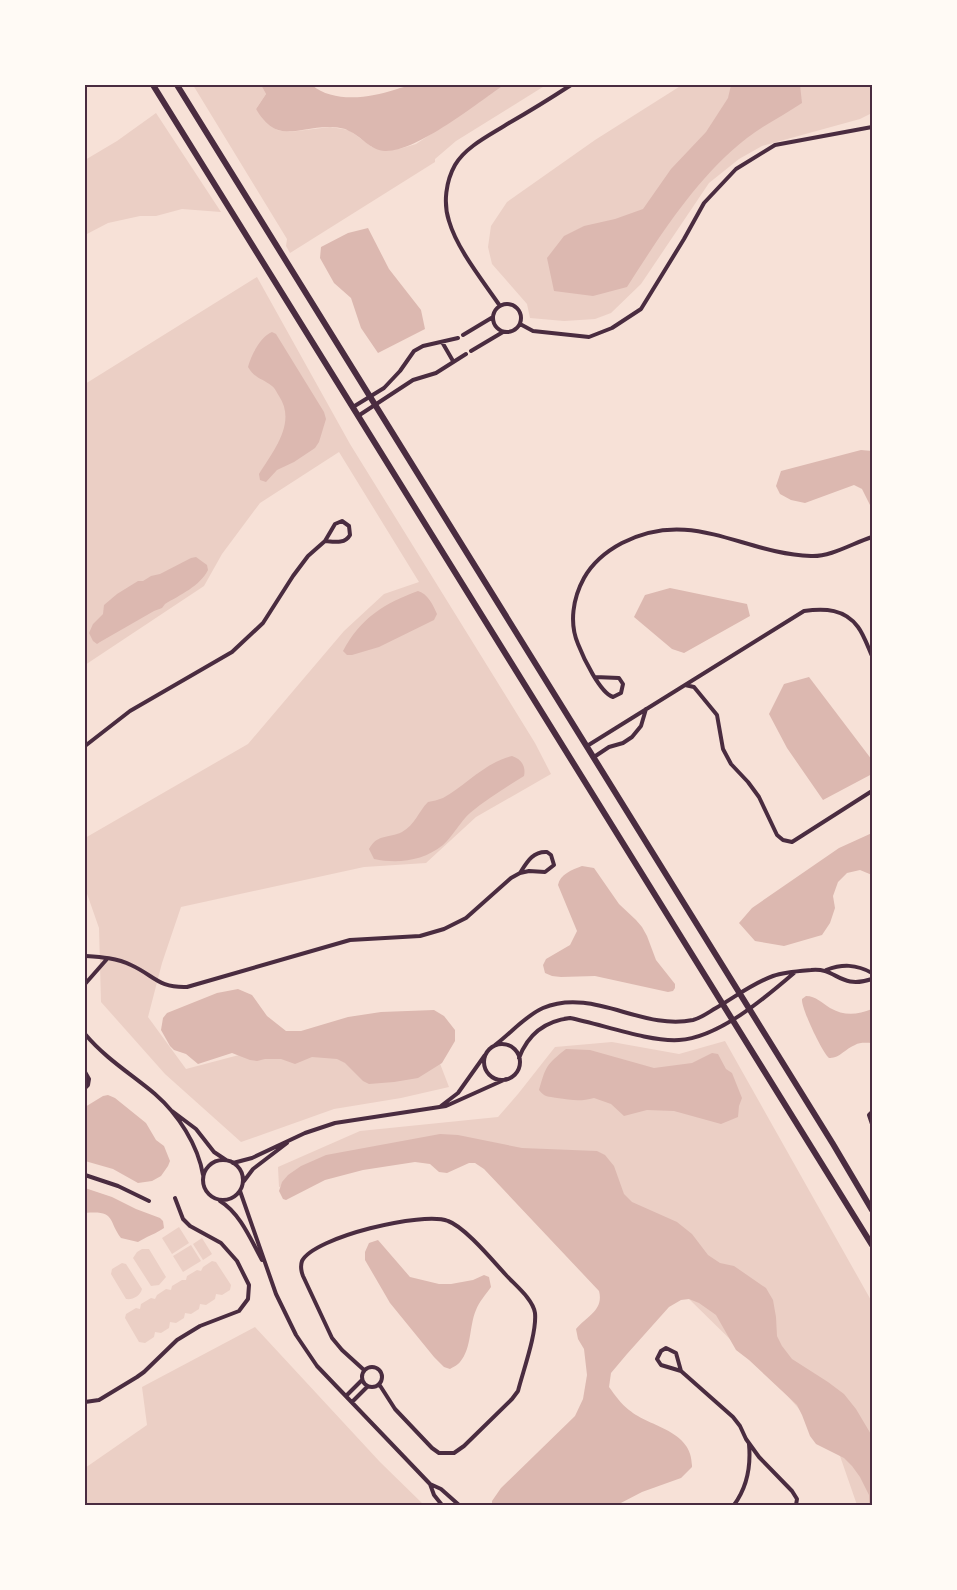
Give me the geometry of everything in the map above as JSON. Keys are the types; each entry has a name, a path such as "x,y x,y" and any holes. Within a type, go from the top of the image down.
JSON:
{"main road":[{"path":"154,85 352,408 872,1245"},
{"path":"177,85 594,757 872,1210"}],"street":[{"path":"500,306 474,269 451,226 445,200 448,184 456,164 482,140 571,85"},
{"path":"520,324 533,331 589,337 612,328 641,308 704,203 736,169 776,145 872,127"},
{"path":"471,351 502,332 511,332 518,328 521,315 517,307 508,304 500,306 494,313 495,326 502,332"},
{"path":"463,335 493,317"},
{"path":"352,408 384,388 414,351 423,346 458,338"},
{"path":"442,342 453,361"},
{"path":"358,416 413,380 436,373 466,354"},
{"path":"85,746 130,712 232,652 264,623 293,576 308,556 325,541 332,528 338,522 345,522 349,526 350,535 346,540 342,542 325,541"},
{"path":"595,677 619,678 623,684 621,693 618,696 606,694 595,677 582,655 576,639 574,626 574,606 579,587 590,567 607,551 633,538 667,530 710,532 786,553 812,557 872,537"},
{"path":"587,746 804,611 819,608 837,611 848,617 859,627 872,656"},
{"path":"685,685 694,687 716,715 723,749 731,764 759,797 777,835 783,840 792,842 872,792"},
{"path":"594,757 609,747 623,743 632,737 641,726 646,709"},
{"path":"85,956 118,960 132,965 159,983 173,988 188,987 350,940 420,936 444,929 466,918 511,878 529,871 545,872 554,865 554,860 547,852 541,852 530,859 520,873"},
{"path":"85,984 106,959"},
{"path":"437,1108 458,1093 487,1052 530,1015 543,1008 564,1002 576,1002 592,1004 657,1021 683,1022 698,1018 774,976 817,969 826,970 844,965 857,966 872,973"},
{"path":"826,970 843,981 863,982 872,979"},
{"path":"233,1163 252,1158 305,1133 335,1124 437,1108 456,1102 515,1074 526,1042 537,1030 559,1019 570,1018 653,1037 679,1040 703,1035 733,1019 749,1009 794,973"},
{"path":"85,1034 110,1060 155,1094 171,1110 196,1129 214,1152 233,1163 242,1172 242,1185"},
{"path":"495,1045 506,1044 510,1046 518,1053 520,1058"},
{"path":"487,1052 484,1063 489,1074 500,1079 506,1079"},
{"path":"85,1072 89,1079 88,1085 85,1088"},
{"path":"171,1110 195,1148 202,1164 204,1188 212,1197 226,1205 235,1215 267,1268"},
{"path":"872,1112 869,1116 872,1124"},
{"path":"218,1200 231,1199 240,1191 247,1175 253,1169 293,1139"},
{"path":"203,1175 206,1169 215,1162 227,1160"},
{"path":"85,1174 118,1186 149,1201"},
{"path":"240,1191 276,1294 296,1335 317,1366 430,1484 441,1489 459,1505"},
{"path":"85,1402 99,1400 137,1377 182,1336 200,1326 239,1311 248,1299 249,1285 237,1261 221,1243 190,1226 183,1219 175,1198"},
{"path":"364,1370 332,1338 300,1268 302,1262 313,1250 357,1231 378,1226 437,1218 447,1220 462,1229 503,1271 535,1311 536,1324 534,1334 518,1391 506,1405 454,1453 439,1453 432,1448 396,1409 379,1384"},
{"path":"681,1371 676,1353 666,1348 661,1351 657,1359 661,1365 681,1371 733,1417 765,1464 792,1491 796,1499 796,1505"},
{"path":"346,1396 362,1380 364,1370 371,1367 378,1369 382,1378 379,1384 374,1387 368,1386 362,1380"},
{"path":"352,1402 368,1386"},
{"path":"734,1505 742,1493 747,1479 750,1462 749,1443"},
{"path":"430,1484 434,1495 442,1505"}],"shaded area":[{"path":"193,85 261,85 266,94 256,109 277,130 289,132 330,127 349,130 372,147 399,149 416,144 504,85 546,85 456,141 435,159 435,162 290,253 286,246 287,239"},
{"path":"261,85 312,85 326,93 350,97 379,94 415,85 504,85 430,135 413,144 385,151 375,149 353,133 340,128 319,127 290,132 272,127 256,109 266,94"},
{"path":"682,85 872,85 872,113 860,119 762,146 739,159 709,183 641,284 611,313 595,319 564,321 530,318 527,304 492,264 488,247 491,226 507,202 595,140"},
{"path":"731,85 800,85 802,103 747,138 712,170 681,207 627,287 593,296 554,291 547,258 564,236 584,226 615,219 643,209 671,169 706,132 728,98"},
{"path":"156,113 221,212 182,209 156,216 140,216 108,223 85,235 85,160 117,141"},
{"path":"368,228 389,269 421,310 425,329 378,353 361,328 351,298 334,283 320,258 321,247 348,233"},
{"path":"257,277 350,444 535,743 551,774 476,817 426,863 364,867 181,907 162,963 148,1017 186,1069 239,1055 434,1048 449,1087 401,1098 334,1109 241,1142 165,1074 101,1002 99,928 85,888 85,838 248,744 344,631 384,594 419,582 339,452 260,503 222,554 204,586 85,665 85,384"},
{"path":"272,332 276,334 324,412 326,419 319,442 315,448 294,462 277,470 266,482 260,480 259,474 281,437 285,416 284,406 273,387 256,376 248,367 257,346 264,337"},
{"path":"861,450 872,451 872,509 862,489 854,485 805,503 791,500 780,494 776,486 781,471"},
{"path":"196,557 207,565 208,570 200,581 183,594 165,604 162,608 97,644 93,641 89,633 93,624 103,614 104,605 117,594 138,581 143,581 151,576 160,574"},
{"path":"670,588 747,604 750,616 684,653 672,649 634,617 645,595"},
{"path":"418,591 422,592 432,604 437,614 434,620 379,647 352,655 347,655 343,651 357,629 374,613"},
{"path":"809,677 872,760 872,774 823,800 787,748 769,714 784,684"},
{"path":"512,756 522,764 524,776 470,813 443,845 427,855 410,860 374,859 369,849 372,844 380,838 402,832 410,826 428,802 443,798 493,763"},
{"path":"872,833 872,875 860,870 847,873 838,882 833,896 835,908 830,923 822,935 784,946 755,941 739,923 752,908 839,848"},
{"path":"582,866 594,868 619,904 642,927 656,960 675,984 673,991 668,992 595,976 561,977 545,973 543,965 546,959 570,945 577,931 558,885 559,881 567,873"},
{"path":"238,989 252,995 267,1016 286,1031 301,1031 348,1017 381,1012 434,1010 444,1016 455,1030 455,1041 442,1063 418,1078 369,1084 363,1081 345,1063 337,1059 312,1057 295,1064 281,1059 250,1060 232,1053 198,1064 186,1054 174,1050 170,1046 161,1030 163,1018 167,1013 217,993"},
{"path":"806,996 816,998 835,1011 845,1013 856,1013 872,1009 872,1043 857,1044 836,1057 829,1058 808,1020 802,999"},
{"path":"725,1041 872,1302 872,1505 857,1505 840,1456 785,1393 689,1299 543,1192 456,1152 368,1158 279,1187 278,1167 360,1131 498,1117 555,1047 612,1042 679,1054"},
{"path":"566,1049 590,1050 654,1068 692,1063 712,1053 718,1054 726,1069 732,1073 742,1098 738,1117 721,1124 674,1111 647,1110 624,1116 611,1104 594,1098 576,1100 545,1096 539,1090 545,1071 554,1059"},
{"path":"108,1095 115,1098 146,1123 156,1140 164,1146 170,1161 161,1176 152,1181 138,1183 113,1169 85,1161 85,1107"},
{"path":"440,1134 458,1135 522,1148 597,1151 605,1155 614,1166 624,1194 632,1202 677,1222 692,1234 708,1255 720,1263 734,1266 766,1288 773,1300 777,1336 782,1346 792,1359 844,1394 856,1409 872,1436 872,1505 869,1505 869,1495 852,1466 844,1458 816,1444 810,1436 797,1405 736,1350 716,1315 699,1303 689,1299 681,1300 669,1307 611,1373 609,1387 629,1410 678,1437 686,1445 692,1467 681,1478 642,1492 617,1505 492,1505 492,1501 501,1488 575,1416 583,1399 587,1375 584,1349 578,1339 576,1329 597,1308 600,1298 599,1291 484,1169 475,1163 469,1163 447,1173 439,1172 430,1164 415,1162 363,1170 325,1180 286,1200 283,1199 279,1191 282,1182 288,1175 301,1166 326,1155"},
{"path":"85,1188 112,1197 160,1218 163,1221 164,1228 138,1242 121,1238 107,1215 102,1213 85,1213"},
{"path":"179,1227 189,1243 172,1254 162,1238"},
{"path":"202,1238 212,1254 203,1260 193,1244"},
{"path":"378,1240 410,1277 439,1284 451,1284 473,1280 484,1275 489,1277 491,1287 477,1307 467,1350 460,1362 450,1369 444,1367 434,1357 390,1303 365,1260 365,1252 369,1243"},
{"path":"191,1245 201,1261 183,1272 173,1256"},
{"path":"142,1249 149,1249 166,1277 159,1285 151,1286 133,1258"},
{"path":"212,1261 216,1262 231,1285 230,1290 222,1295 216,1294 215,1299 206,1305 200,1304 199,1309 191,1314 185,1313 184,1318 176,1323 170,1322 169,1328 161,1333 155,1332 154,1337 145,1343 139,1342 125,1318 126,1314 136,1308 140,1309 141,1304 151,1298 155,1299 157,1295 166,1289 171,1290 172,1286 182,1280 186,1280 187,1276 197,1270 201,1271 203,1267"},
{"path":"122,1263 126,1264 142,1289 138,1296 131,1299 126,1299 111,1274 112,1269"},
{"path":"255,1327 380,1462 424,1505 85,1505 85,1468 147,1425 142,1387"}]}
